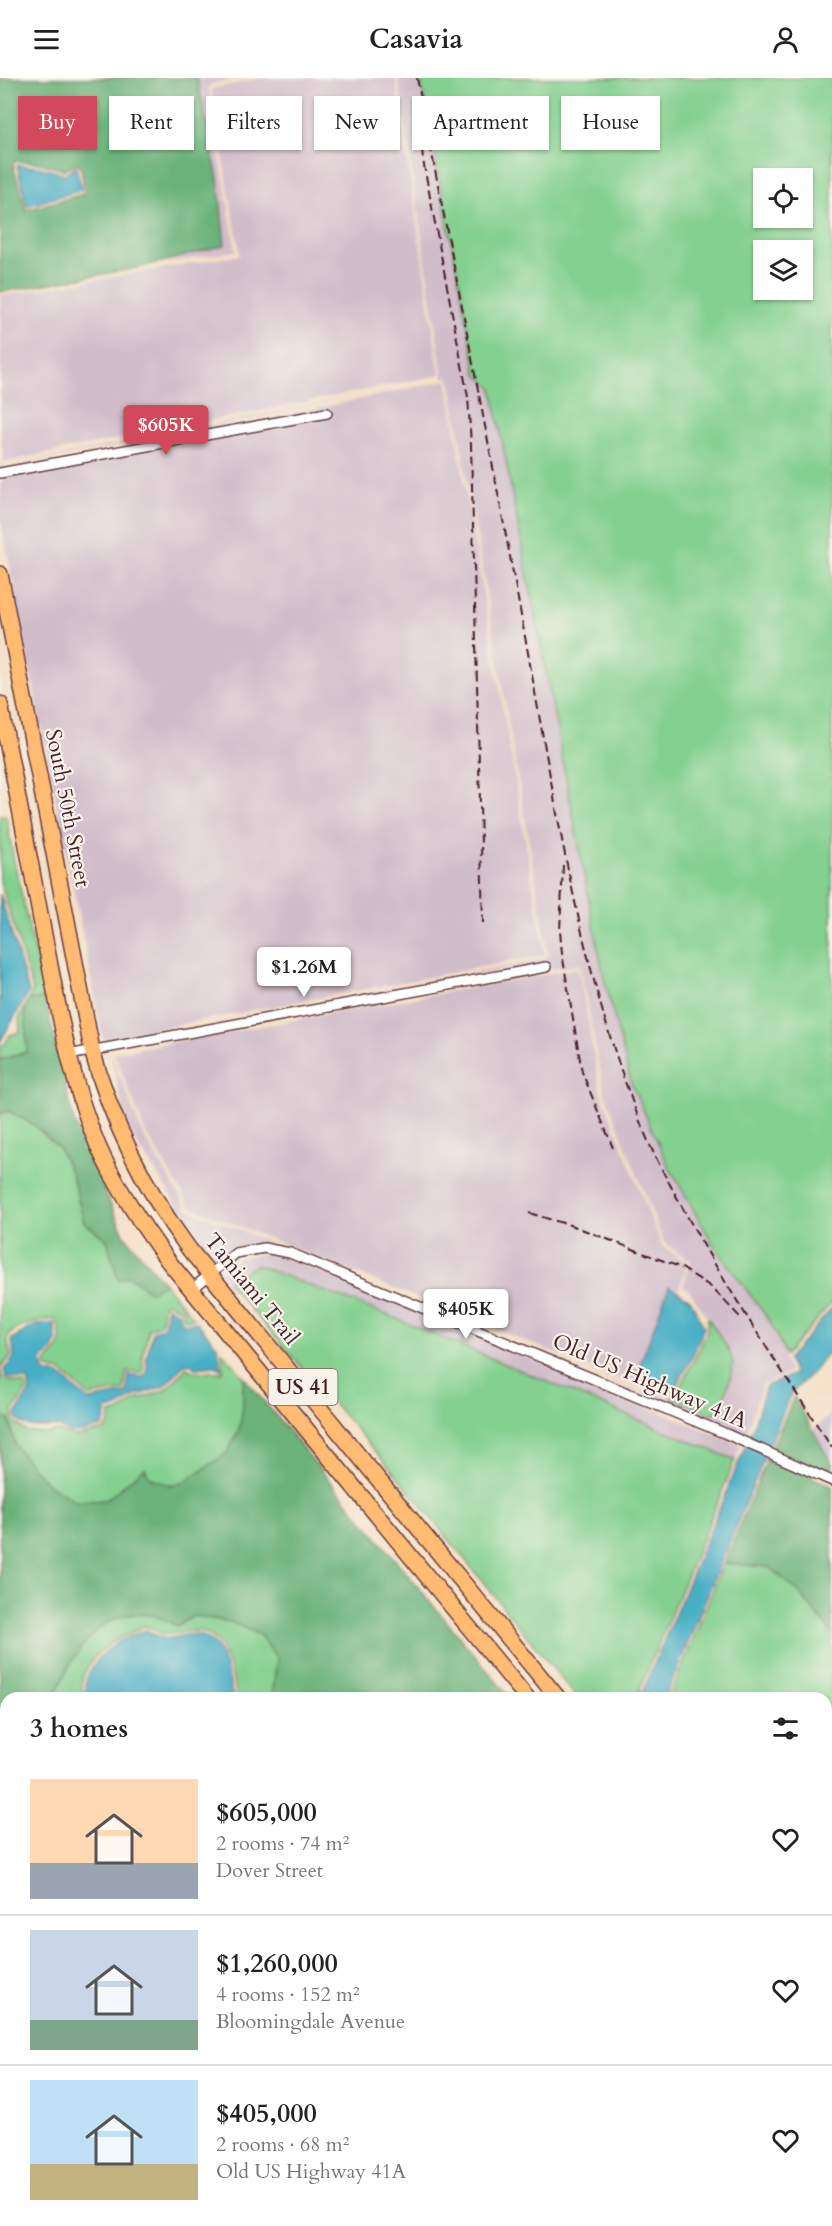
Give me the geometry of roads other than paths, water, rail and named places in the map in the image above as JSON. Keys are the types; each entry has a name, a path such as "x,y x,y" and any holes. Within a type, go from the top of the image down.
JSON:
{"main road":[{"name":"South 50th Street","path":"0,574 5,625 92,1050"},
{"name":"US 41","path":"0,704 68,1055"},
{"name":"Tamiami Trail","path":"92,1050 112,1111 139,1171 171,1224 553,1692"},
{"name":"Tamiami Trail","path":"68,1055 76,1087 99,1148 150,1237 191,1290 522,1692"}],"street":[{"path":"0,472 327,413"},
{"path":"68,1055 546,967"},
{"name":"Old US Highway 41A","path":"191,1290 236,1253 264,1248 290,1253 772,1453 832,1481"}],"water":[{"path":"17,165 39,167 65,174 76,167 82,190 27,206"},
{"path":"0,894 29,992 0,1042"},
{"path":"669,1286 690,1299 704,1327 693,1356 674,1390 638,1370"},
{"path":"167,1307 180,1313 182,1324 197,1322 218,1347 221,1369 215,1366 195,1368 191,1364 184,1364 165,1386 135,1396 116,1408 107,1410 103,1426 86,1431 74,1432 59,1427 31,1427 17,1420 16,1414 30,1390 28,1380 6,1378 4,1370 14,1358 12,1339 36,1325 54,1323 56,1344 42,1360 44,1372 59,1375 88,1400 127,1393 129,1375 144,1377 148,1371 146,1359 153,1331 164,1327"},
{"path":"832,1308 832,1348 815,1370 791,1393 667,1692 643,1692 753,1428 766,1386 795,1374 788,1359"},
{"path":"146,1630 163,1638 195,1634 208,1639 220,1653 232,1692 86,1692 87,1677 98,1659 112,1646 129,1636"}],"railway":[{"path":"417,78 572,889 602,1011 643,1129 663,1172 720,1273 832,1448"},
{"path":"422,150 468,397 483,923"},
{"path":"563,865 560,931 562,953 582,1072 613,1148"},
{"path":"529,1213 576,1227 682,1268 711,1287 740,1317"}]}
